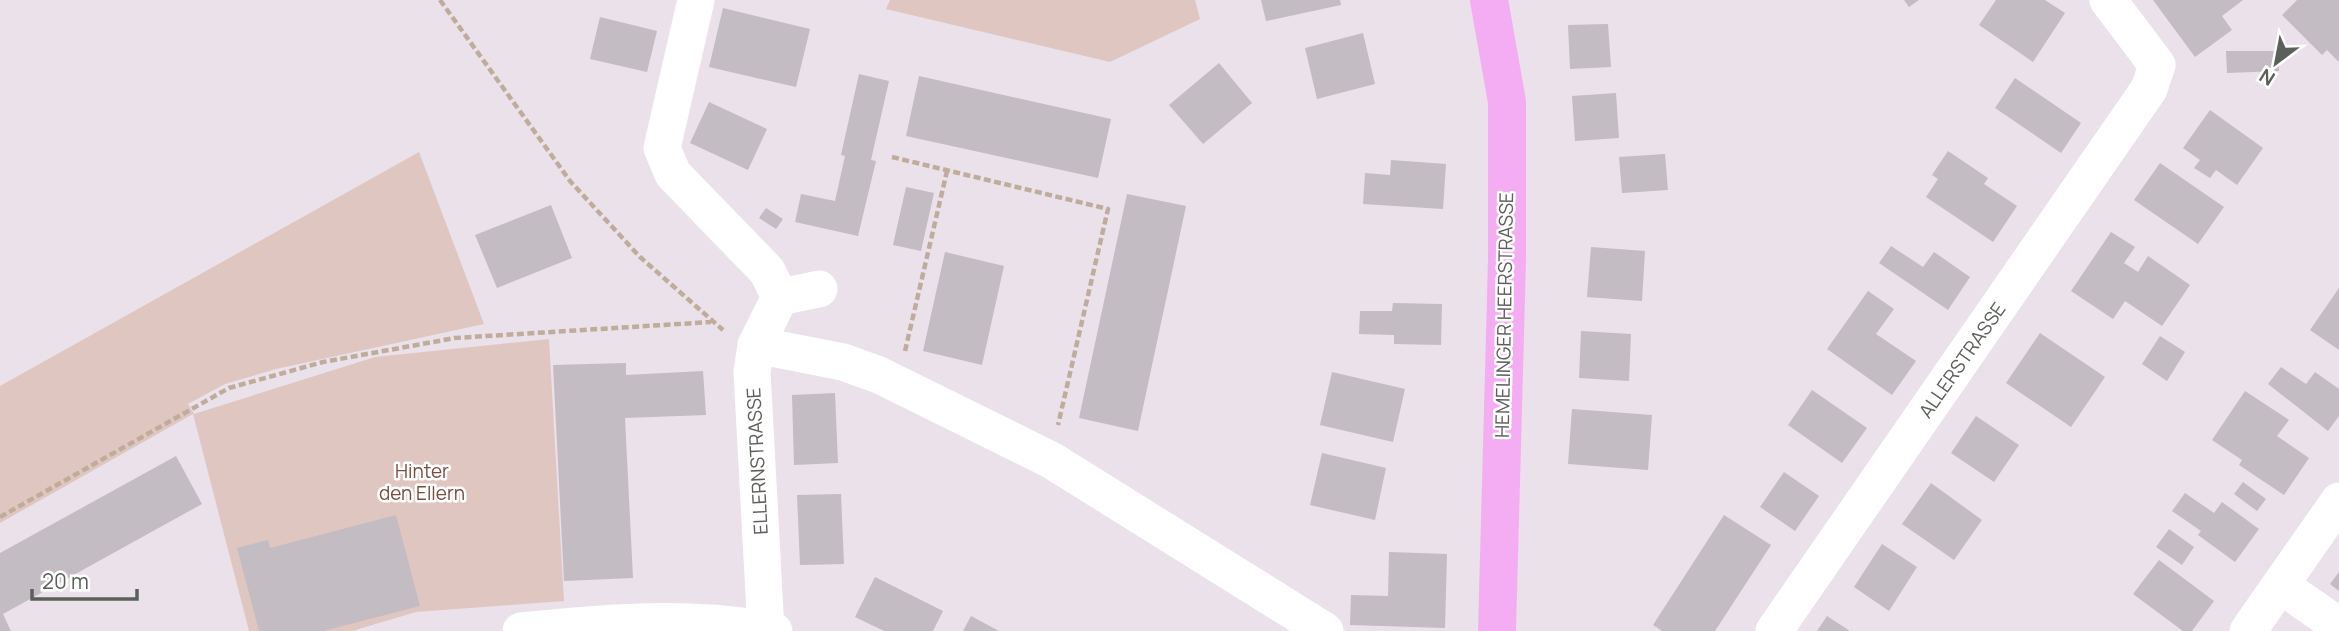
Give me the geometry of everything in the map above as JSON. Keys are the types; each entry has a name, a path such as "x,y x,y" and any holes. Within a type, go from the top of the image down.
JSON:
{"main road":[{"name":"HEMELINGER HEERSTRASSE","path":"1489,0 1507,102 1507,260 1497,631"}],"street":[{"path":"696,0 662,148 673,174 767,271 780,297 819,289"},
{"name":"ALLERSTRASSE","path":"1773,631 2149,89 2157,65 2108,0"},
{"name":"ELLERNSTRASSE","path":"769,631 752,372 756,345 780,297"},
{"path":"756,345 843,362 897,384 1051,460 1325,631"},
{"path":"2248,631 2339,502"},
{"path":"2280,585 2339,626"},
{"path":"521,631 689,621 730,622 769,631"}],"path":[{"path":"440,0 570,181 640,257 711,322 756,345"},
{"path":"892,157 1108,209 1051,460"},
{"path":"897,384 947,171"},
{"path":"0,517 229,388 323,362 455,338 711,322"}],"green space":[{"path":"890,0 1195,0 1200,19 1110,62 886,9"},
{"name":"Hinter den Ellern","path":"419,152 484,324 276,369 225,384 188,404 194,414 375,357 549,339 564,601 416,612 352,631 249,631 193,414 0,523 0,386"}],"building":[{"path":"1261,0 1340,0 1341,5 1266,21"},
{"path":"1904,0 1919,0 1909,7"},
{"path":"1996,0 2045,0 2065,13 2033,62 1979,25"},
{"path":"2153,0 2243,0 2222,16 2232,30 2195,57"},
{"path":"2297,0 2339,0 2339,62 2327,50 2322,55 2282,15"},
{"path":"723,8 810,29 796,87 709,67"},
{"path":"600,17 657,31 647,72 590,59"},
{"path":"1608,24 1611,67 1570,69 1568,25"},
{"path":"1363,33 1375,84 1317,99 1305,48"},
{"path":"2226,51 2278,51 2279,71 2227,73"},
{"path":"1219,63 1252,103 1203,144 1169,105"},
{"path":"859,74 889,81 871,160 876,161 858,236 795,222 801,194 835,201 845,156 841,155"},
{"path":"919,76 1111,119 1098,178 906,136"},
{"path":"2015,78 2081,123 2061,153 1995,108"},
{"path":"1616,93 1619,138 1575,141 1572,96"},
{"path":"709,102 767,129 748,170 690,143"},
{"path":"2210,110 2263,148 2237,185 2216,170 2210,178 2194,168 2200,160 2183,148"},
{"path":"1948,151 1988,178 1984,184 2017,206 1993,242 1926,197 1938,179 1932,175"},
{"path":"1665,154 1668,190 1622,193 1619,157"},
{"path":"1391,160 1446,164 1443,209 1363,204 1365,173 1390,175"},
{"path":"2160,163 2224,207 2198,244 2134,200"},
{"path":"906,187 934,193 921,251 893,245"},
{"path":"1127,194 1186,206 1138,431 1079,418"},
{"path":"551,205 572,258 497,288 475,235"},
{"path":"766,208 783,219 776,229 759,218"},
{"path":"2111,232 2135,247 2124,263 2138,272 2148,256 2190,285 2162,326 2125,301 2113,319 2071,291"},
{"path":"1891,246 1923,267 1934,252 1970,277 1948,310 1879,263"},
{"path":"1591,247 1645,251 1642,301 1587,297"},
{"path":"945,252 1004,266 982,365 923,351"},
{"path":"2339,288 2339,350 2310,330"},
{"path":"1868,291 1894,309 1876,334 1916,361 1892,395 1827,349"},
{"path":"1393,303 1442,304 1441,345 1394,344 1394,335 1359,334 1360,311 1392,311"},
{"path":"1581,331 1631,334 1629,381 1579,378"},
{"path":"2040,333 2105,377 2071,427 2006,383"},
{"path":"2160,336 2185,352 2167,381 2142,364"},
{"path":"626,363 626,375 703,371 706,415 625,418 633,578 564,581 553,365"},
{"path":"2281,367 2306,384 2315,372 2339,389 2339,416 2328,431 2268,384"},
{"path":"1332,372 1405,389 1393,442 1320,425"},
{"path":"1812,390 1867,428 1842,463 1788,425"},
{"path":"2245,391 2289,420 2277,436 2309,458 2284,495 2239,465 2242,460 2212,440"},
{"path":"835,393 838,463 794,465 792,395"},
{"path":"1572,409 1652,415 1648,470 1568,464"},
{"path":"1976,416 2019,445 1994,482 1951,453"},
{"path":"1322,453 1386,468 1375,520 1310,505"},
{"path":"176,456 202,504 3,614 11,631 0,631 0,553"},
{"path":"1784,472 1819,496 1795,531 1760,507"},
{"path":"2243,482 2266,499 2257,511 2234,494"},
{"path":"1931,483 1982,520 1954,560 1902,524"},
{"path":"2185,493 2214,513 2222,502 2259,529 2235,562 2198,535 2201,531 2172,511"},
{"path":"841,494 844,564 800,565 797,495"},
{"path":"396,515 420,606 323,631 259,631 237,548 268,540 270,548"},
{"path":"1724,515 1771,545 1715,631 1662,631 1653,625"},
{"path":"2169,529 2194,547 2182,565 2156,547"},
{"path":"1882,544 1917,567 1889,611 1854,587"},
{"path":"1389,552 1447,554 1445,628 1350,625 1351,595 1388,596"},
{"path":"2159,560 2214,601 2192,631 2183,631 2133,594"},
{"path":"2339,572 2339,591 2330,584"},
{"path":"875,577 943,611 933,631 884,631 855,617"},
{"path":"971,616 999,631 963,631"},
{"path":"1827,616 1850,631 1817,631"}]}
